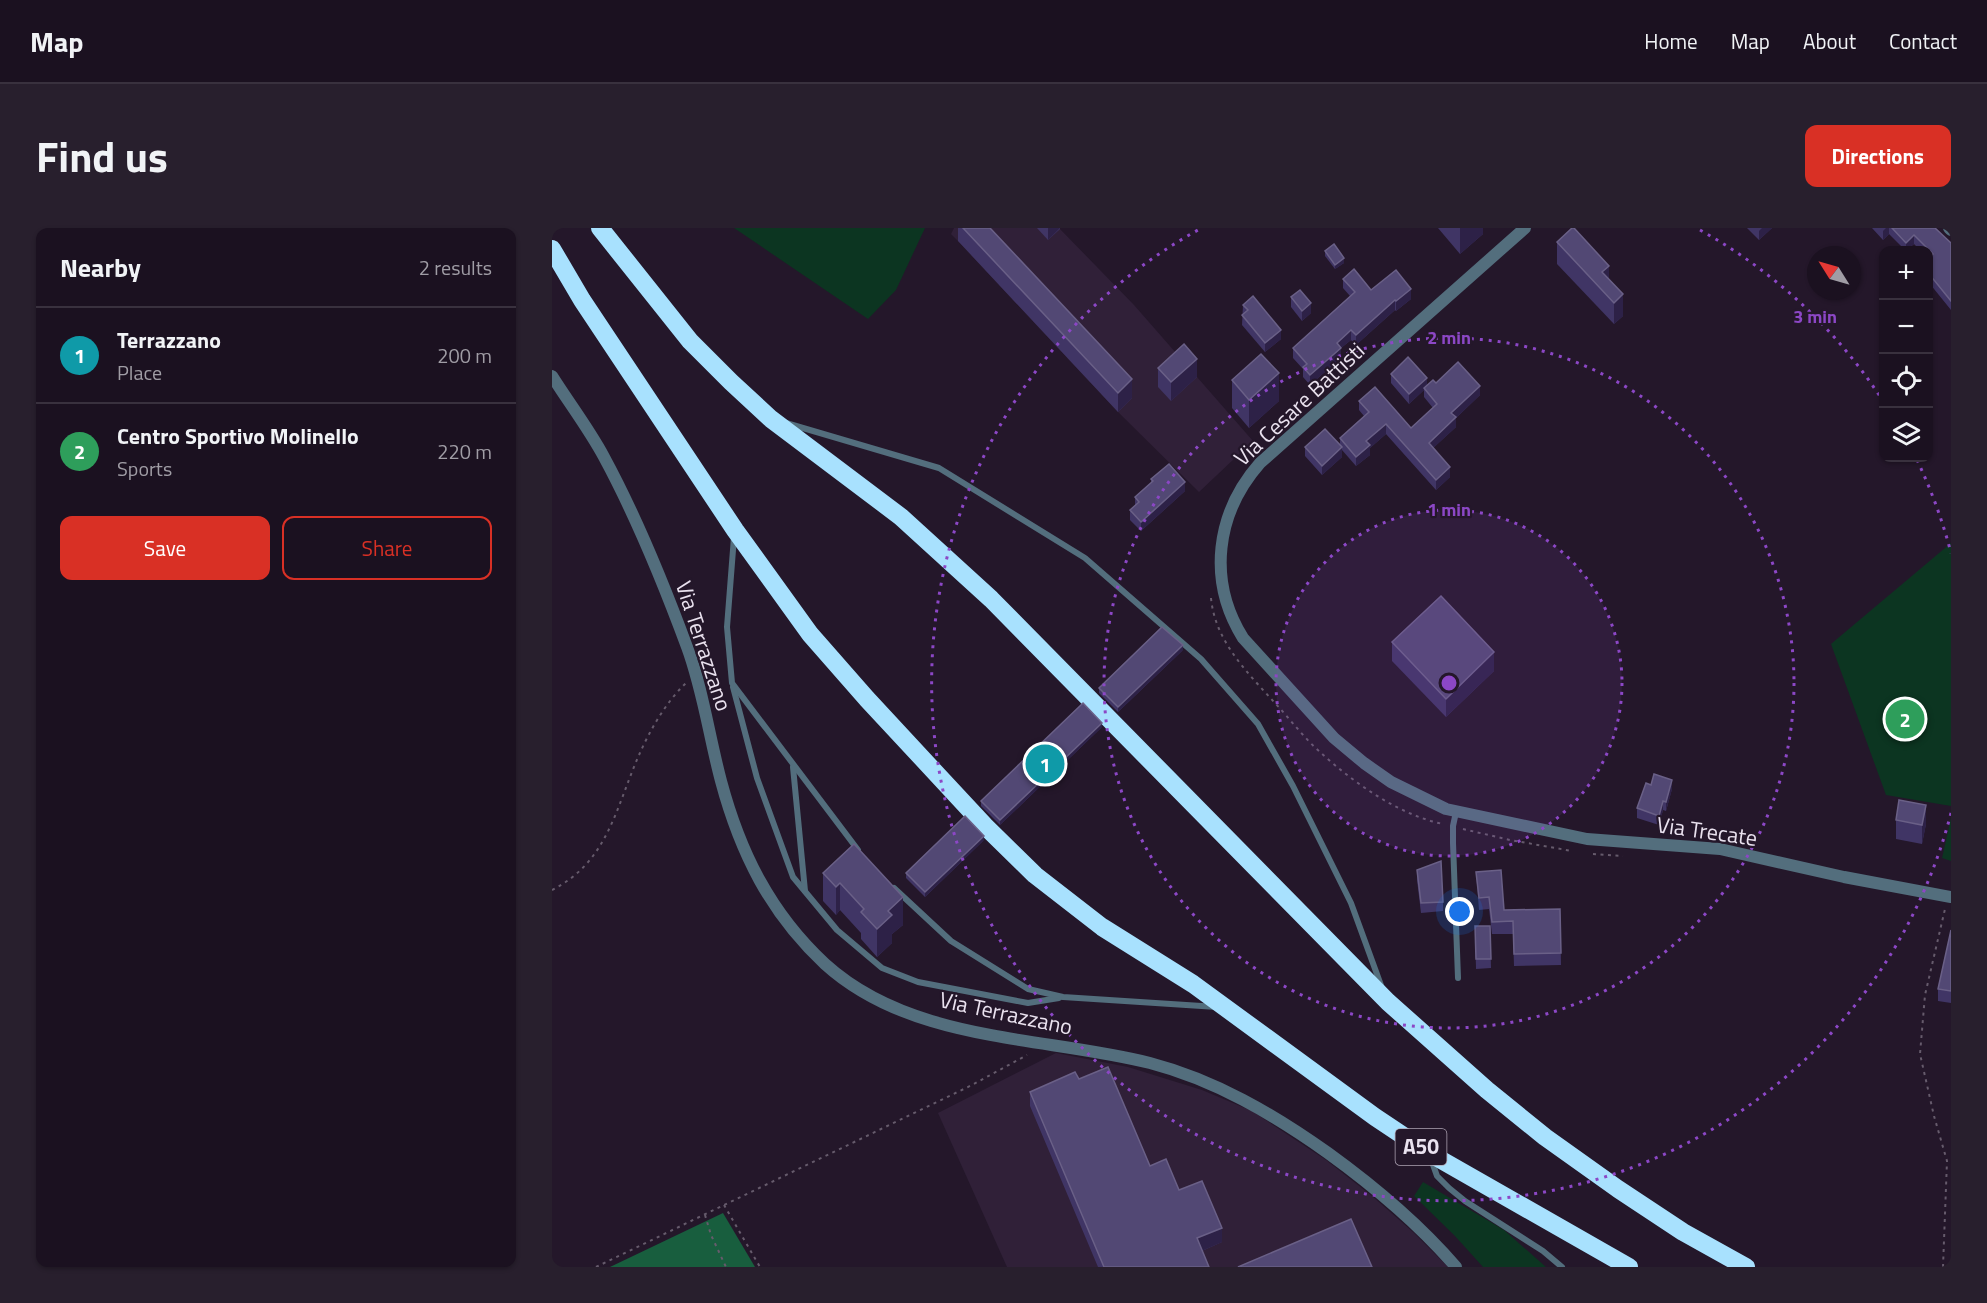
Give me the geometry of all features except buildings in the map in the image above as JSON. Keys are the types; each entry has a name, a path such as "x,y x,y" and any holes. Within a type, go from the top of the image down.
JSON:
{"highway":[{"path":"600,228 690,341 731,382 771,418 901,517 991,599 1388,1002 1487,1090 1545,1137 1683,1232 1746,1267"},
{"path":"552,249 582,300 735,530"},
{"name":"A50","path":"735,530 810,634 985,826 1035,875 1102,927 1193,984 1375,1117 1429,1153 1629,1267"}],"street":[{"name":"Via Cesare Battisti","path":"1456,812 1437,806 1391,782 1364,763 1334,738 1270,669 1238,629 1222,585 1220,548 1230,510 1244,483 1260,463 1525,228"},
{"name":"Via Terrazzano","path":"552,376 603,455 640,528 688,650 703,702 720,778 742,849 774,905 800,938 825,964 849,983 879,1000 948,1026 982,1034 1125,1057 1162,1067 1231,1093 1266,1111 1297,1131 1364,1179 1420,1227 1456,1267"},
{"name":"Via Trecate","path":"1456,812 1587,839 1720,849 1844,878 1951,897"}],"lane":[{"path":"771,418 939,468 1085,558 1201,659 1258,724 1293,786 1351,903 1388,1002"},
{"path":"735,530 726,627 732,683 757,778 793,878 837,930 882,968 918,982 1028,1003 1063,997"},
{"path":"732,683 863,857"},
{"path":"793,766 805,891"},
{"path":"1456,812 1453,826 1458,978"},
{"path":"886,881 951,941 1028,989 1063,997 1226,1008"},
{"path":"1429,1153 1437,1176 1449,1188 1544,1251 1562,1267"}],"path":[{"path":"1210,592 1211,602 1226,644 1240,665 1319,752 1354,779 1413,815 1436,823 1510,840 1581,852"},
{"path":"552,890 577,874 594,857 615,819 643,748 675,693"},
{"path":"1590,854 1629,856"},
{"path":"1943,1267 1947,1161 1920,1054 1925,995 1944,911"},
{"path":"597,1267 972,1085 1048,1045"},
{"path":"724,1205 760,1267"},
{"path":"705,1215 711,1235 726,1267"}],"shaded area":[{"path":"954,228 1059,228 1134,305 1253,441 1199,492 1118,412 951,234"},
{"path":"1056,1053 1128,1067 1202,1090 1252,1111 1326,1160 1372,1196 1448,1267 1007,1267 938,1113"}],"green space":[{"path":"734,228 925,228 896,290 868,319"},
{"path":"1951,543 1951,806 1886,795 1831,644"},
{"path":"1951,818 1951,861 1942,858"},
{"path":"1423,1182 1504,1230 1546,1267 1483,1267 1414,1196"},
{"path":"723,1213 755,1267 610,1267"}],"place":[{"name":"Centro Sportivo Molinello","path":"1905,719"},
{"name":"Terrazzano","path":"1045,764"}]}
